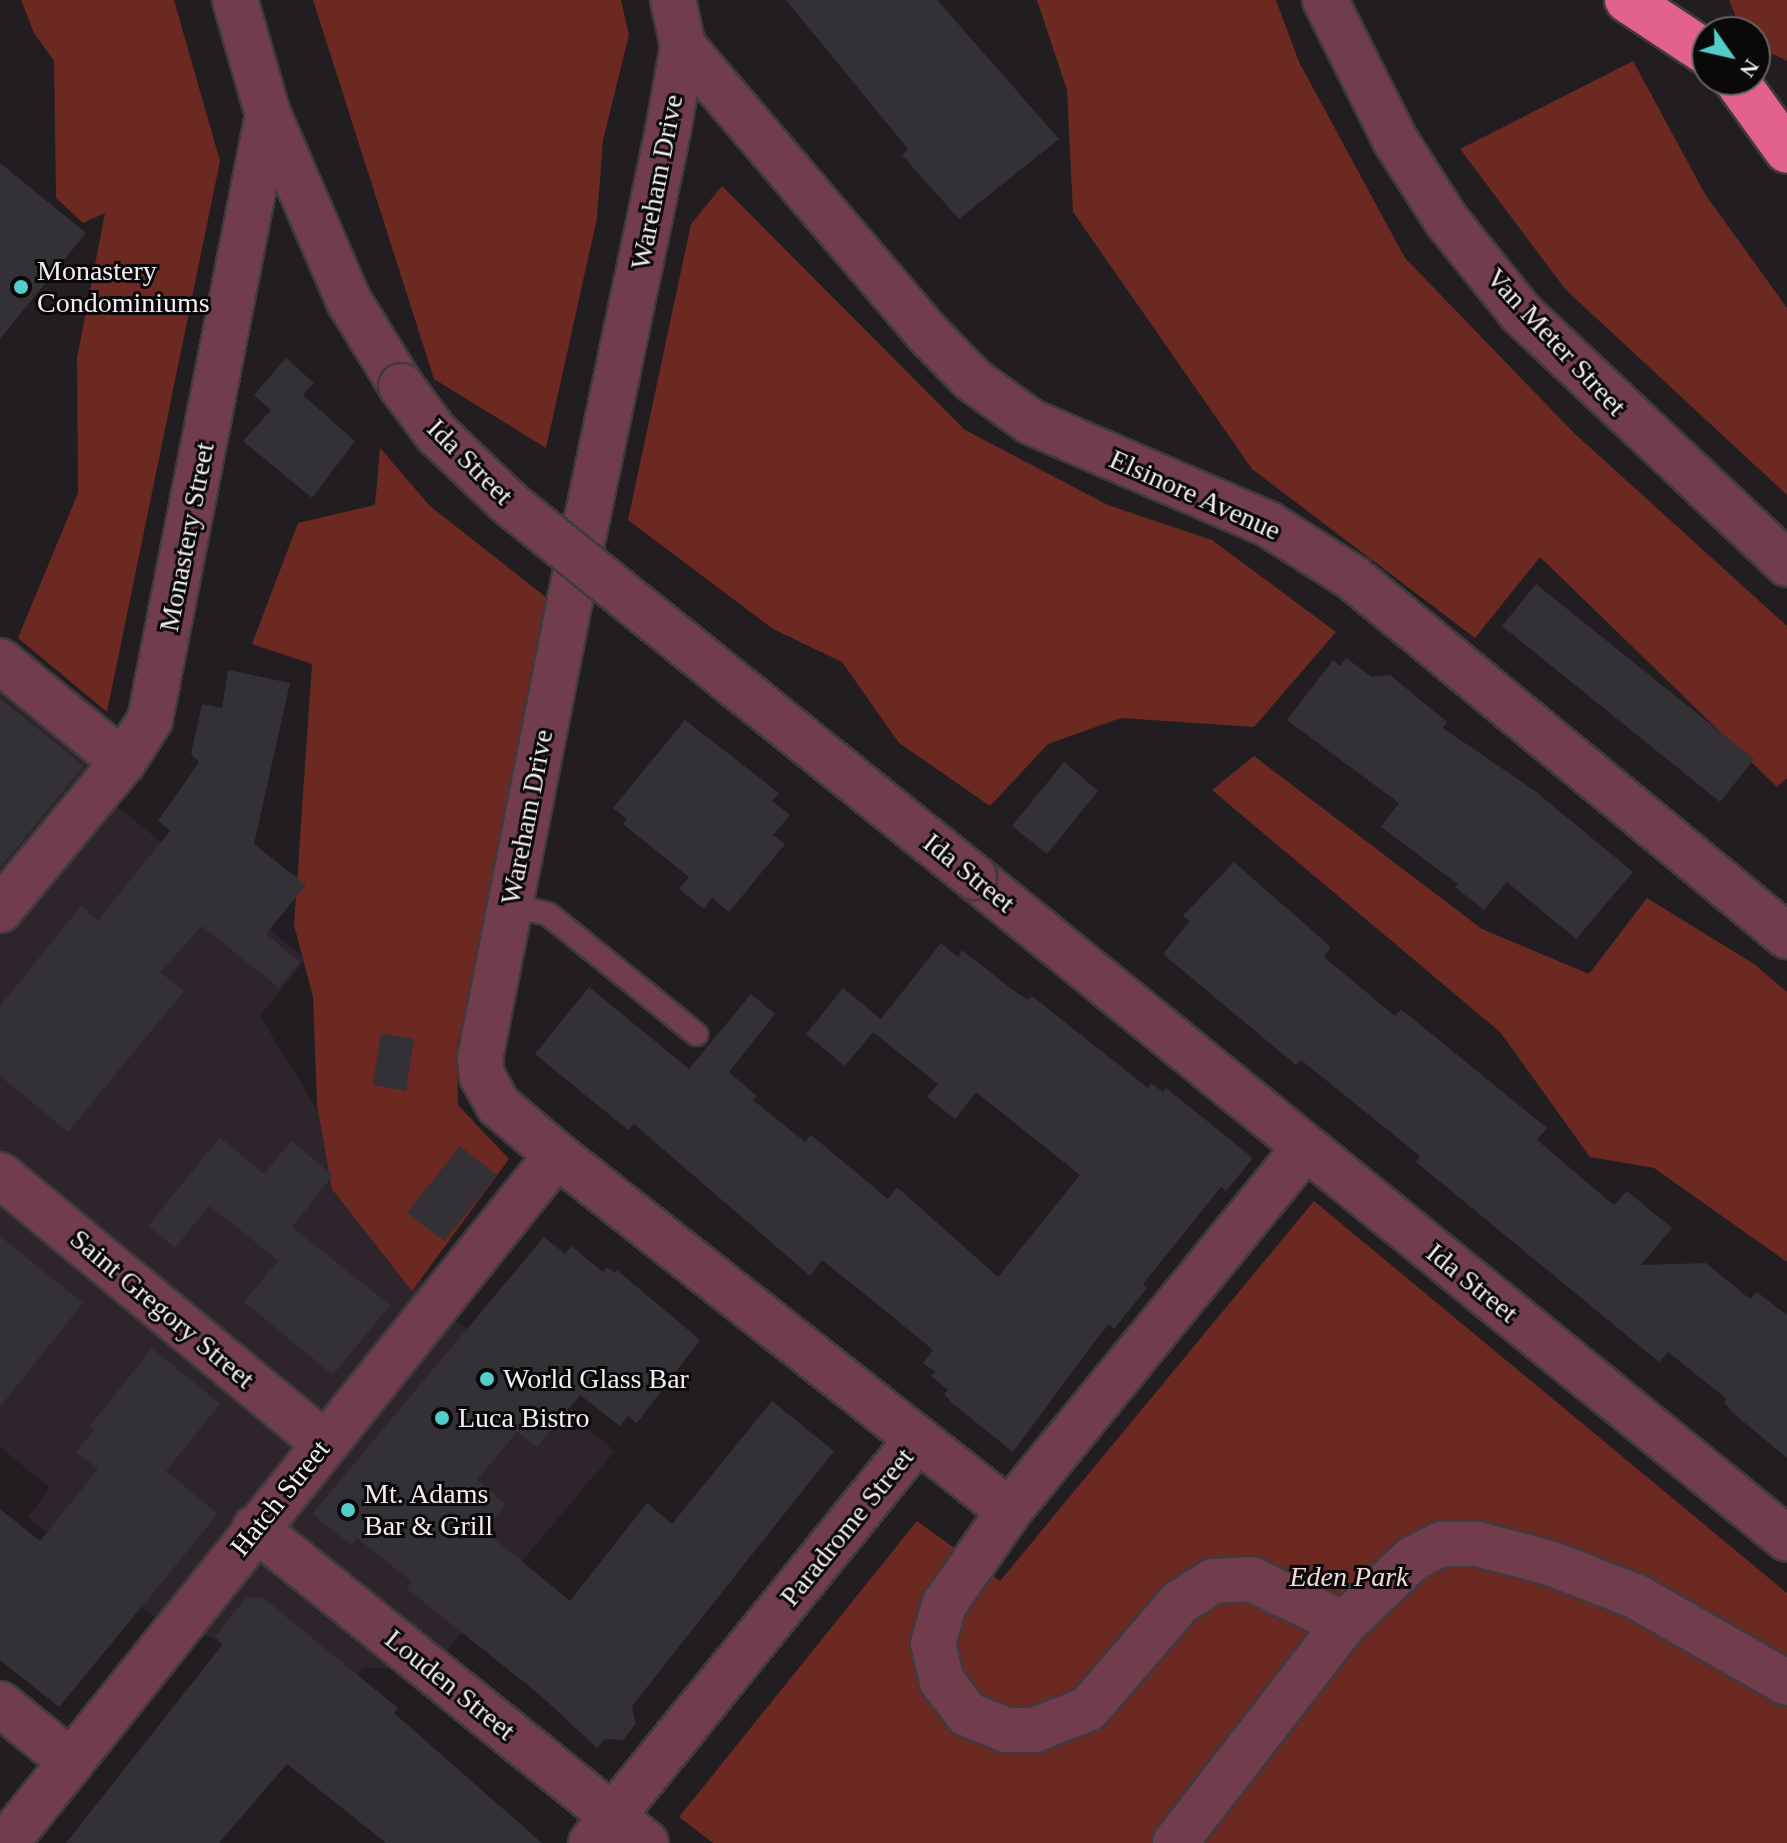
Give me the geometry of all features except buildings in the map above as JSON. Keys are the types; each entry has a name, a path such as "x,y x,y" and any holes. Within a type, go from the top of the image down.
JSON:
{"highway":[{"path":"1627,0 1691,42"},
{"path":"1679,0 1691,17"},
{"path":"1747,96 1787,151"}],"street":[{"name":"Ida Street","path":"235,0 268,114 349,301 401,386 436,433 509,503 1787,1539"},
{"name":"Wareham Drive","path":"673,0 683,46 480,1057 482,1076 498,1105 557,1155 916,1441"},
{"name":"Van Meter Street","path":"1325,0 1395,140 1447,221 1521,313 1787,564"},
{"name":"Elsinore Avenue","path":"683,46 929,335 973,380 1031,422 1268,524 1353,578 1787,936"},
{"name":"Monastery Street","path":"0,910 123,762 154,707 268,114"},
{"path":"0,661 123,762"},
{"path":"1305,1148 1009,1511 944,1605 933,1643 936,1668 948,1693 967,1714 993,1726 1034,1730 1088,1709 1180,1602 1195,1588 1213,1581 1251,1579 1344,1624"},
{"name":"Hatch Street","path":"6,1843 255,1528 557,1155"},
{"name":"Saint Gregory Street","path":"0,1175 324,1443"},
{"name":"Paradrome Street","path":"617,1834 916,1441 1009,1511"},
{"name":"Louden Street","path":"255,1528 617,1834"},
{"path":"1175,1843 1344,1624 1429,1549 1455,1542 1478,1544 1550,1563 1637,1597 1787,1683"},
{"path":"0,1704 71,1762"}],"lane":[{"path":"511,905 548,914 696,1034"}],"shaded area":[{"path":"0,661 123,762 98,791 306,959 260,1016 436,1304 615,1451 430,1670 363,1668 319,1724 213,1638 162,1623 28,1517 50,1488 0,1447"}],"green space":[{"path":"21,0 174,0 220,161 107,712 18,638 78,493 77,358 105,213 83,223 56,198 54,61 34,33"},
{"path":"313,0 621,0 629,35 603,140 597,218 546,448 434,379"},
{"path":"1037,0 1276,0 1299,62 1405,258 1574,433 1787,626 1787,778 1777,787 1540,557 1475,638 1252,469 1073,212 1067,90"},
{"path":"1729,0 1787,0 1787,61 1771,53 1771,16 1736,16"},
{"path":"1633,61 1705,194 1787,308 1787,495 1566,290 1460,149"},
{"path":"722,186 965,430 1108,505 1212,540 1336,632 1254,727 1121,718 1048,744 990,806 899,743 842,662 773,629 628,520 691,224"},
{"path":"380,448 430,506 557,606 457,1047 458,1105 509,1159 412,1291 332,1189 317,1105 313,997 294,925 312,664 252,644 298,523 375,505"},
{"path":"1254,756 1482,929 1589,974 1647,898 1754,964 1787,992 1787,1262 1654,1168 1590,1157 1500,1032 1212,790"},
{"name":"Eden Park","path":"1314,1201 1787,1593 1787,1843 713,1843 679,1817 917,1521 1000,1581"}],"place":[{"name":"Monastery Condominiums","path":"21,287"},
{"name":"World Glass Bar","path":"487,1379"},
{"name":"Luca Bistro","path":"442,1418"},
{"name":"Mt. Adams Bar & Grill","path":"348,1510"}]}
